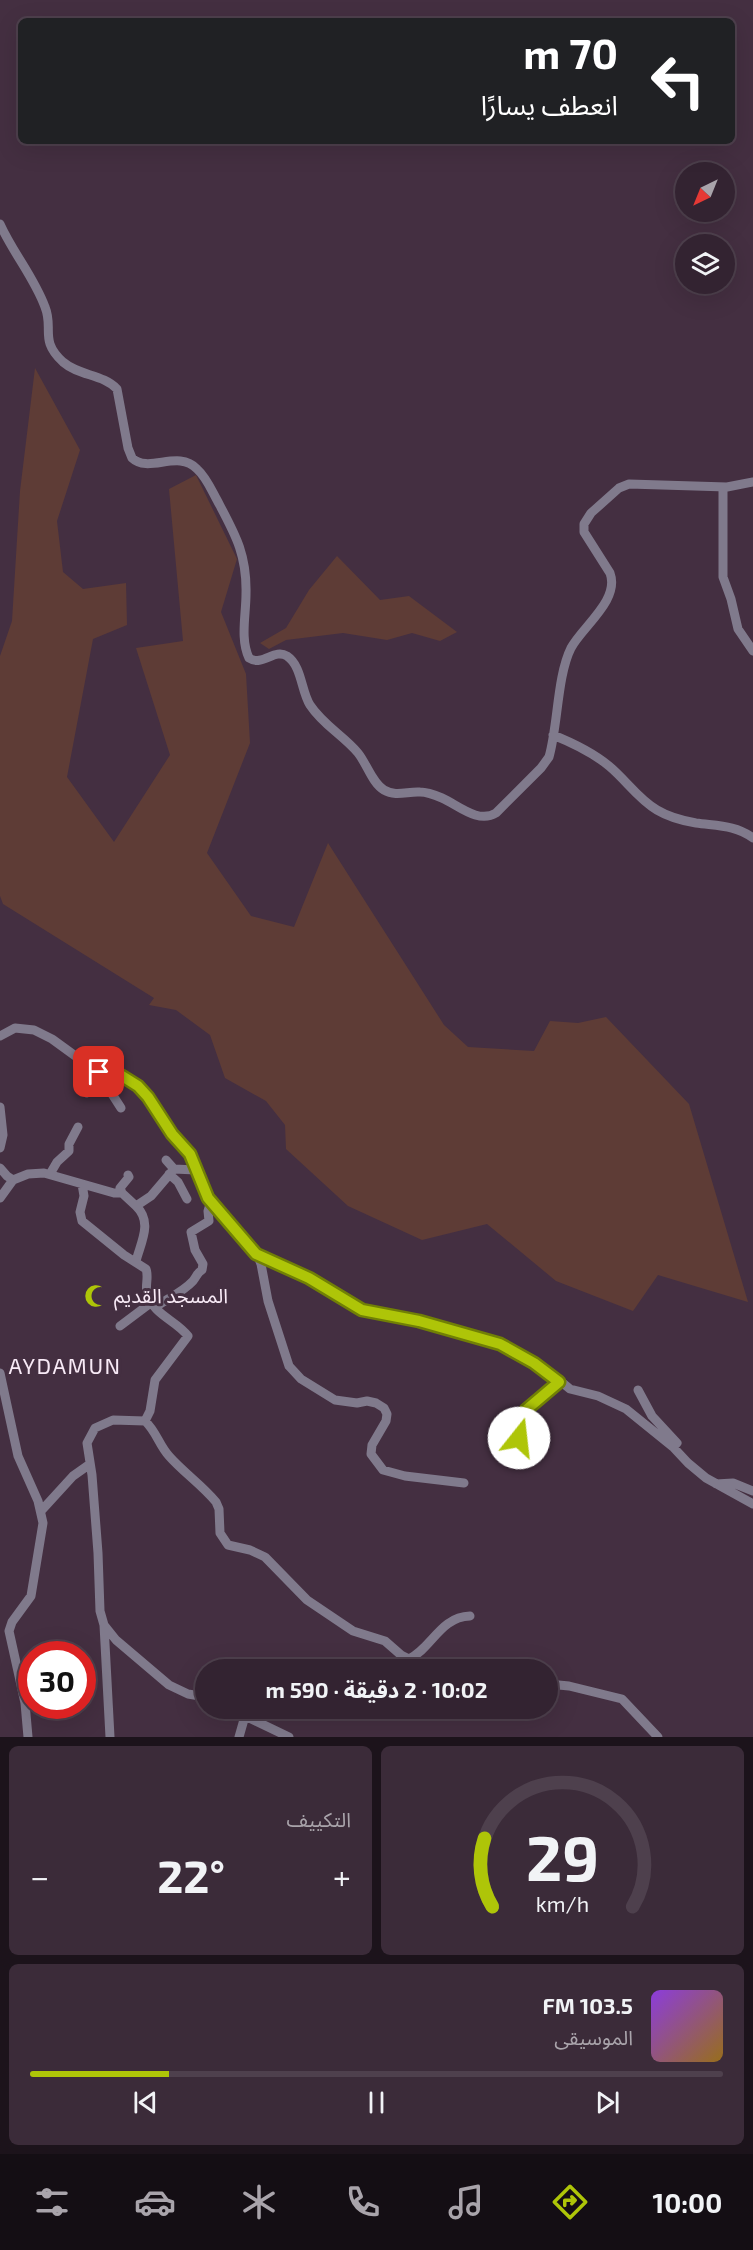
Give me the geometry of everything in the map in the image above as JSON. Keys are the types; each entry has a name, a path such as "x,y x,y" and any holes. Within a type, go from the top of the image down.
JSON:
{"street":[{"path":"0,224 46,309 47,336 51,347 69,366 102,379 117,389 132,458 144,464 184,461 194,466 206,479 242,550 246,583 245,645 249,658 259,662 281,654 288,657 295,666 311,707 358,753 380,787 393,794 426,793 445,799 471,813 487,817 504,806 546,762 551,750 565,667 571,649 608,600 613,585 610,573 585,537 583,528 586,519 604,501 629,484 723,487 753,482"},
{"path":"723,487 723,577 738,629 753,651"},
{"path":"553,735 581,746 609,766 657,810 694,823 725,826 744,831 753,838"},
{"path":"0,1036 15,1028 34,1030 52,1039 99,1072 114,1074 131,1081 148,1097 172,1134 190,1154 211,1201 256,1254 261,1264 268,1301 289,1366 301,1379 335,1400 357,1403 376,1402 384,1408 387,1414 386,1421 372,1445 371,1454 383,1470 399,1475 464,1483"},
{"path":"87,1093 99,1072"},
{"path":"114,1074 112,1094 121,1108"},
{"path":"0,1107 3,1136 0,1148"},
{"path":"50,1174 57,1162 69,1151 69,1144 78,1127"},
{"path":"166,1160 187,1199"},
{"path":"0,1168 14,1180"},
{"path":"136,1206 151,1196 171,1172 196,1170"},
{"path":"0,1198 14,1180 28,1174 50,1174 122,1193 143,1214 146,1224 136,1261"},
{"path":"122,1193 120,1188 129,1177 128,1175"},
{"path":"82,1184 84,1196 80,1212 82,1221 124,1255 143,1265 148,1272 147,1292 153,1305 188,1336 168,1359 155,1380 150,1411 145,1421"},
{"path":"120,1326 193,1281 202,1270 203,1264 195,1250 191,1232 209,1221 208,1210 211,1201"},
{"path":"256,1254 309,1278 362,1310 419,1321 500,1344 534,1363 570,1389 616,1404 673,1447 694,1469 753,1504"},
{"path":"0,1373 18,1456 41,1510 43,1523 31,1596 12,1622 9,1631 25,1703 28,1737"},
{"path":"519,1449 523,1415 544,1392 559,1382"},
{"path":"638,1390 652,1416 677,1443 673,1447"},
{"path":"110,1737 104,1625 100,1611 98,1553 87,1443 95,1428 113,1420 145,1421 156,1432 170,1457 216,1502 219,1509 220,1533 226,1543 265,1557 307,1600 353,1631 385,1641 401,1656 409,1659 415,1656 434,1635 451,1621 470,1616"},
{"path":"41,1510 73,1476 90,1464"},
{"path":"716,1484 733,1484 753,1491"},
{"path":"104,1625 124,1647 169,1685 195,1695"},
{"path":"558,1685 622,1699 658,1737"},
{"path":"239,1737 244,1719"},
{"path":"251,1719 289,1737"}],"shaded area":[{"path":"35,368 80,450 57,521 63,572 83,589 126,583 127,625 93,639 67,777 114,842 170,755 136,648 183,641 169,489 196,475 237,559 221,612 246,674 250,743 207,853 251,916 294,927 328,843 444,1025 468,1047 534,1051 550,1021 578,1023 606,1017 689,1104 748,1302 658,1275 633,1311 556,1281 487,1224 422,1240 348,1206 286,1149 285,1125 266,1101 225,1078 210,1035 176,1010 149,1005 154,998 3,904 0,896 0,656 12,621 20,491"},
{"path":"337,556 380,600 409,596 457,632 440,641 412,633 387,640 343,633 286,640 269,649 260,643 286,628 309,590"}],"place":[{"name":"المسجد القديم","path":"96,1296"}],"district":[{"name":"AYDAMUN","path":"65,1366"}],"route":[{"path":"99,1072 122,1076 138,1086 148,1097 172,1134 190,1154 208,1198 256,1254 309,1278 362,1310 419,1321 500,1344 553,1375 559,1382 550,1387 526,1410 519,1438"}]}
